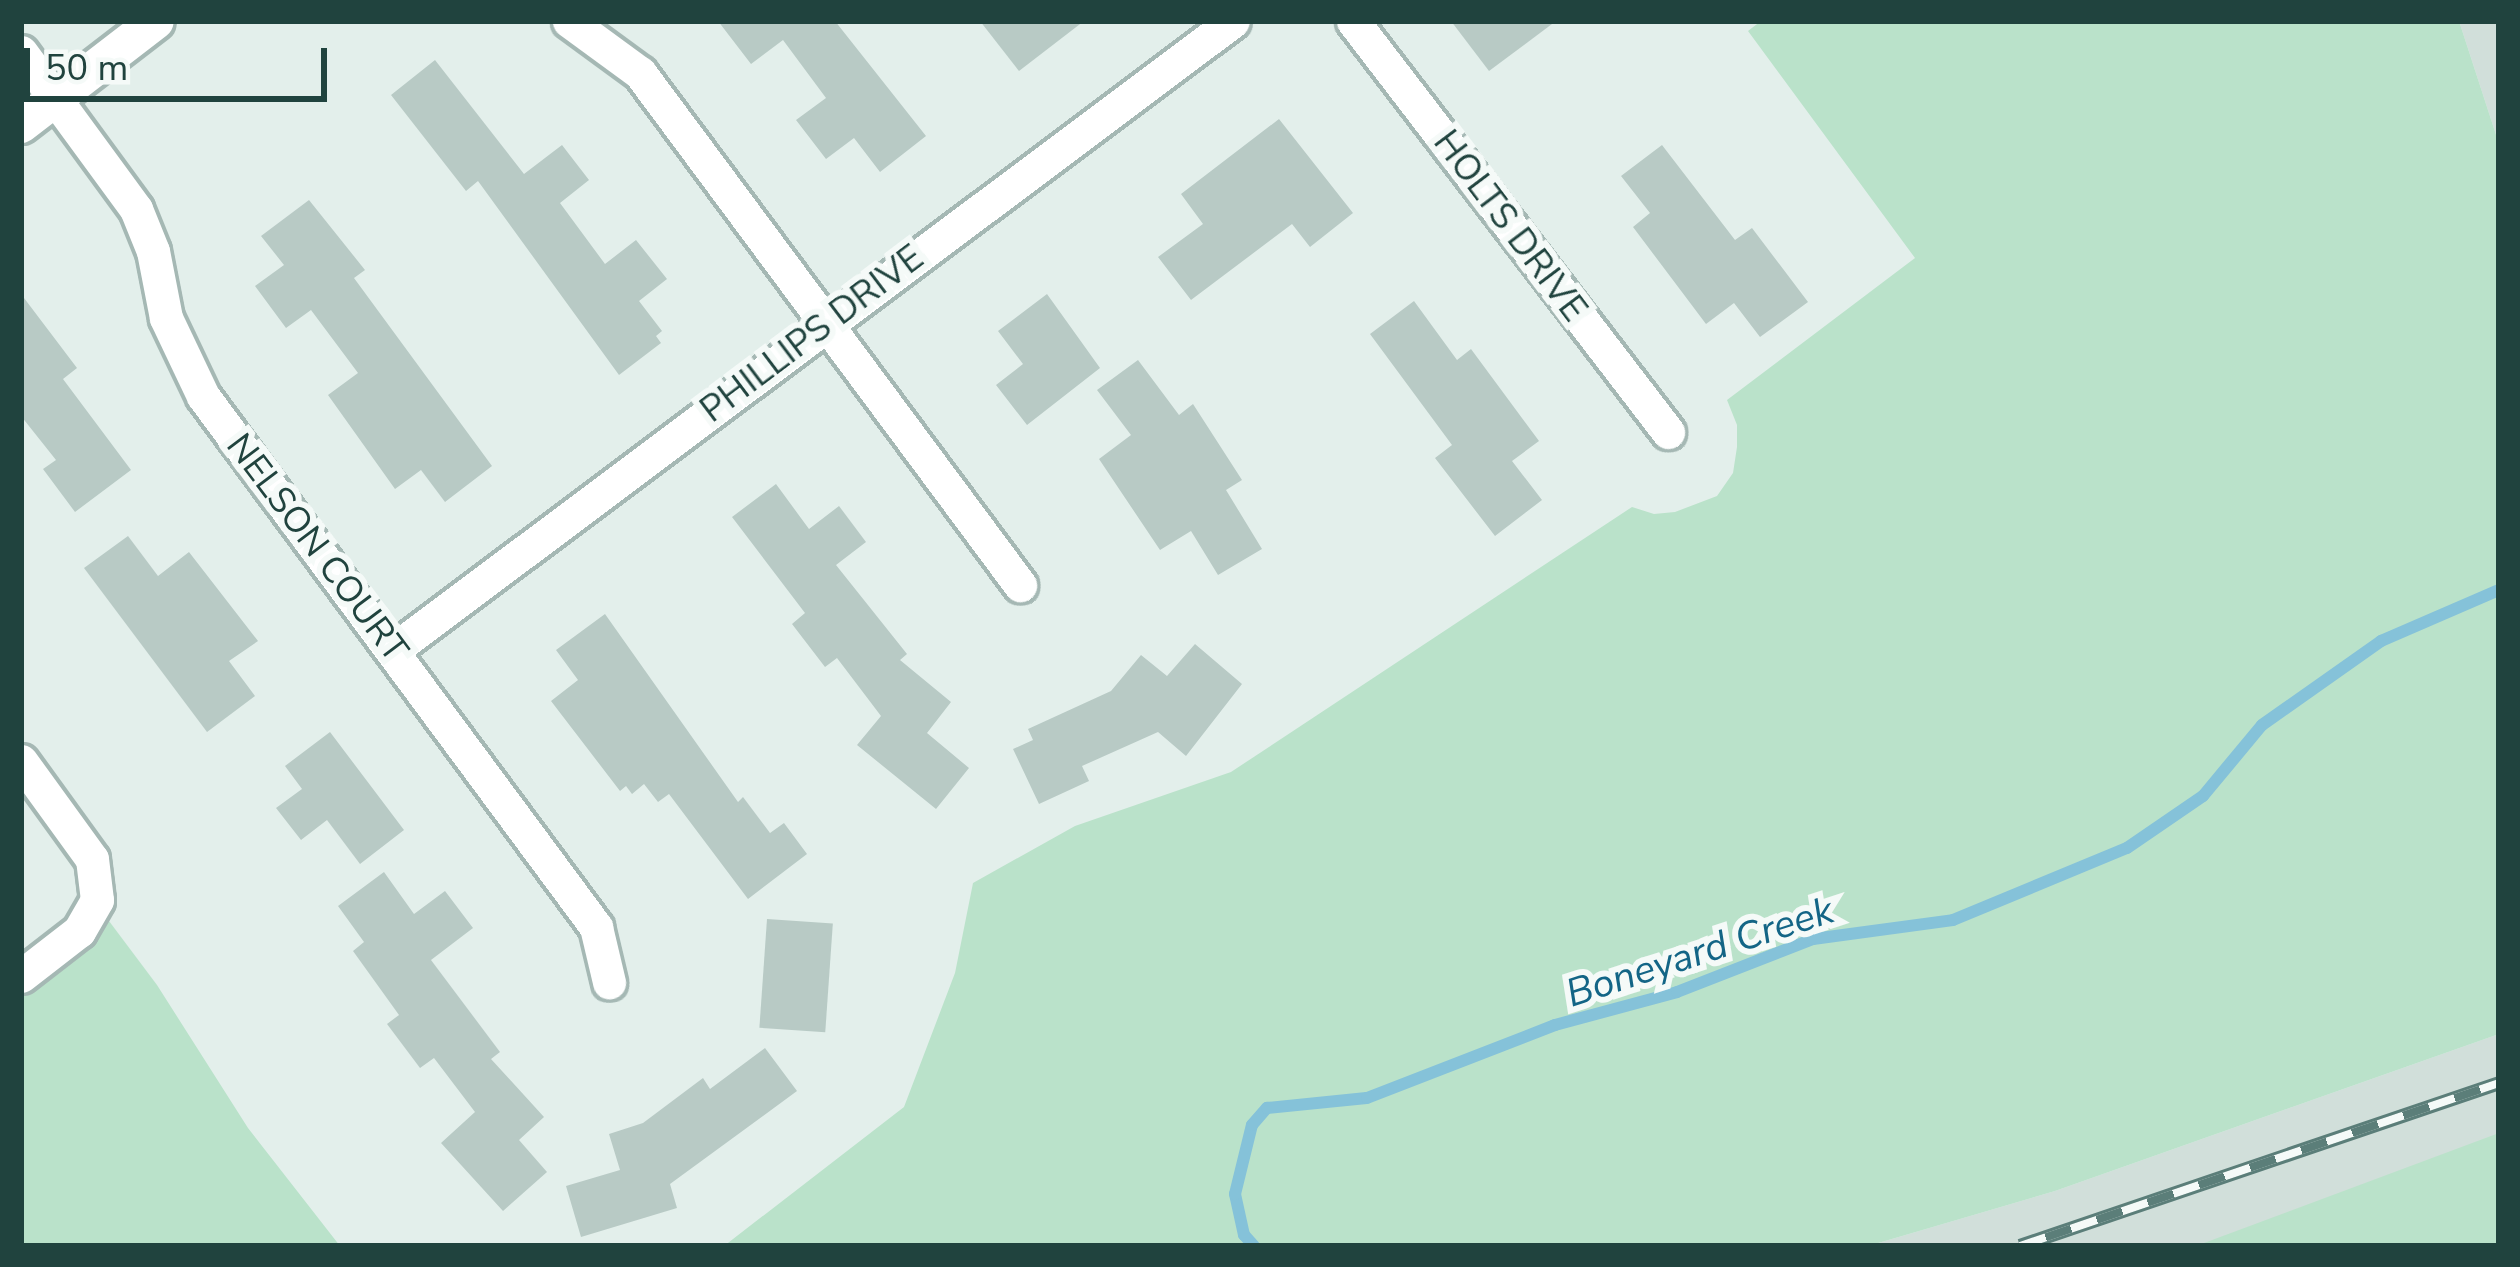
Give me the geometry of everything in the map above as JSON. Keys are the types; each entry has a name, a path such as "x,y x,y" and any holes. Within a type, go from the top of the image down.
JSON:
{"street":[{"path":"21,125 156,21"},
{"path":"569,21 640,73 1020,585"},
{"name":"PHILLIPS DRIVE","path":"394,650 1233,21"},
{"name":"HOLTS DRIVE","path":"1353,21 1668,432"},
{"name":"NELSON COURT","path":"21,52 136,209 153,250 166,318 203,396 596,927 609,982"},
{"path":"21,761 92,859 98,900 79,931 21,976"}],"shaded area":[{"path":"2459,21 2499,21 2499,144"},
{"path":"2499,1034 2499,1246 1868,1246 2055,1191"}],"green space":[{"path":"1761,21 2459,21 2499,144 2499,1034 2055,1191 1868,1246 724,1246 904,1107 955,973 973,883 1075,826 1231,772 1632,507 1654,514 1675,512 1717,496 1733,473 1737,447 1737,425 1727,400 1915,258 1748,31"},
{"path":"106,917 157,985 248,1128 340,1246 21,1246 21,978"},
{"path":"2499,1133 2499,1246 2196,1246"}],"building":[{"path":"718,21 835,21 926,136 880,172 854,138 826,159 796,120 826,98 783,40 751,64"},
{"path":"980,21 1084,21 1019,71"},
{"path":"1451,21 1556,21 1489,71"},
{"path":"435,60 524,174 562,145 589,180 560,203 605,264 636,240 667,279 639,301 662,331 656,336 661,343 619,375 478,181 466,191 391,95"},
{"path":"1279,119 1353,213 1310,247 1292,224 1191,300 1158,257 1203,224 1181,194"},
{"path":"1662,145 1735,240 1752,228 1808,302 1760,337 1734,303 1706,324 1633,227 1650,213 1621,176"},
{"path":"309,200 365,270 354,278 492,466 445,502 421,470 395,489 328,395 358,373 311,310 286,328 255,286 284,265 261,236"},
{"path":"21,294 77,368 63,379 131,470 75,512 43,469 56,460 21,416"},
{"path":"1047,294 1100,368 1027,425 996,385 1023,364 998,331"},
{"path":"1414,301 1457,360 1471,349 1539,441 1512,461 1542,500 1495,536 1435,458 1452,445 1370,334"},
{"path":"1138,360 1179,415 1193,404 1242,480 1226,490 1262,549 1218,575 1191,531 1160,550 1099,459 1131,435 1097,390"},
{"path":"776,484 809,529 839,506 866,542 836,565 907,654 900,660 951,702 927,733 969,768 936,809 857,745 881,716 837,658 825,667 792,624 805,613 732,517"},
{"path":"128,536 158,576 189,552 258,641 229,661 255,696 207,732 84,568"},
{"path":"605,614 738,802 743,797 770,833 784,823 807,854 748,899 669,794 658,802 644,784 632,794 626,786 620,791 551,701 578,680 556,650"},
{"path":"1195,644 1242,684 1186,756 1158,732 1082,766 1089,781 1039,804 1013,749 1033,740 1028,729 1111,691 1141,655 1167,676"},
{"path":"330,732 404,830 360,864 327,820 301,840 276,808 302,789 285,766"},
{"path":"384,872 414,914 445,891 473,928 431,960 500,1052 491,1059 544,1117 519,1140 547,1172 503,1211 441,1143 475,1112 434,1058 420,1068 387,1024 399,1015 353,951 364,942 338,906"},
{"path":"767,919 833,924 825,1032 759,1028"},
{"path":"765,1048 797,1091 670,1184 677,1208 581,1237 566,1186 620,1170 609,1134 643,1123 703,1078 710,1089"}],"waterway":[{"name":"Boneyard Creek","path":"1254,1246 1244,1235 1235,1194 1252,1125 1267,1108 1367,1098 1555,1025 1677,992 1813,939 1953,920 2127,848 2203,796 2262,725 2381,641 2499,590"}],"railway":[{"path":"2020,1246 2499,1083"}]}
